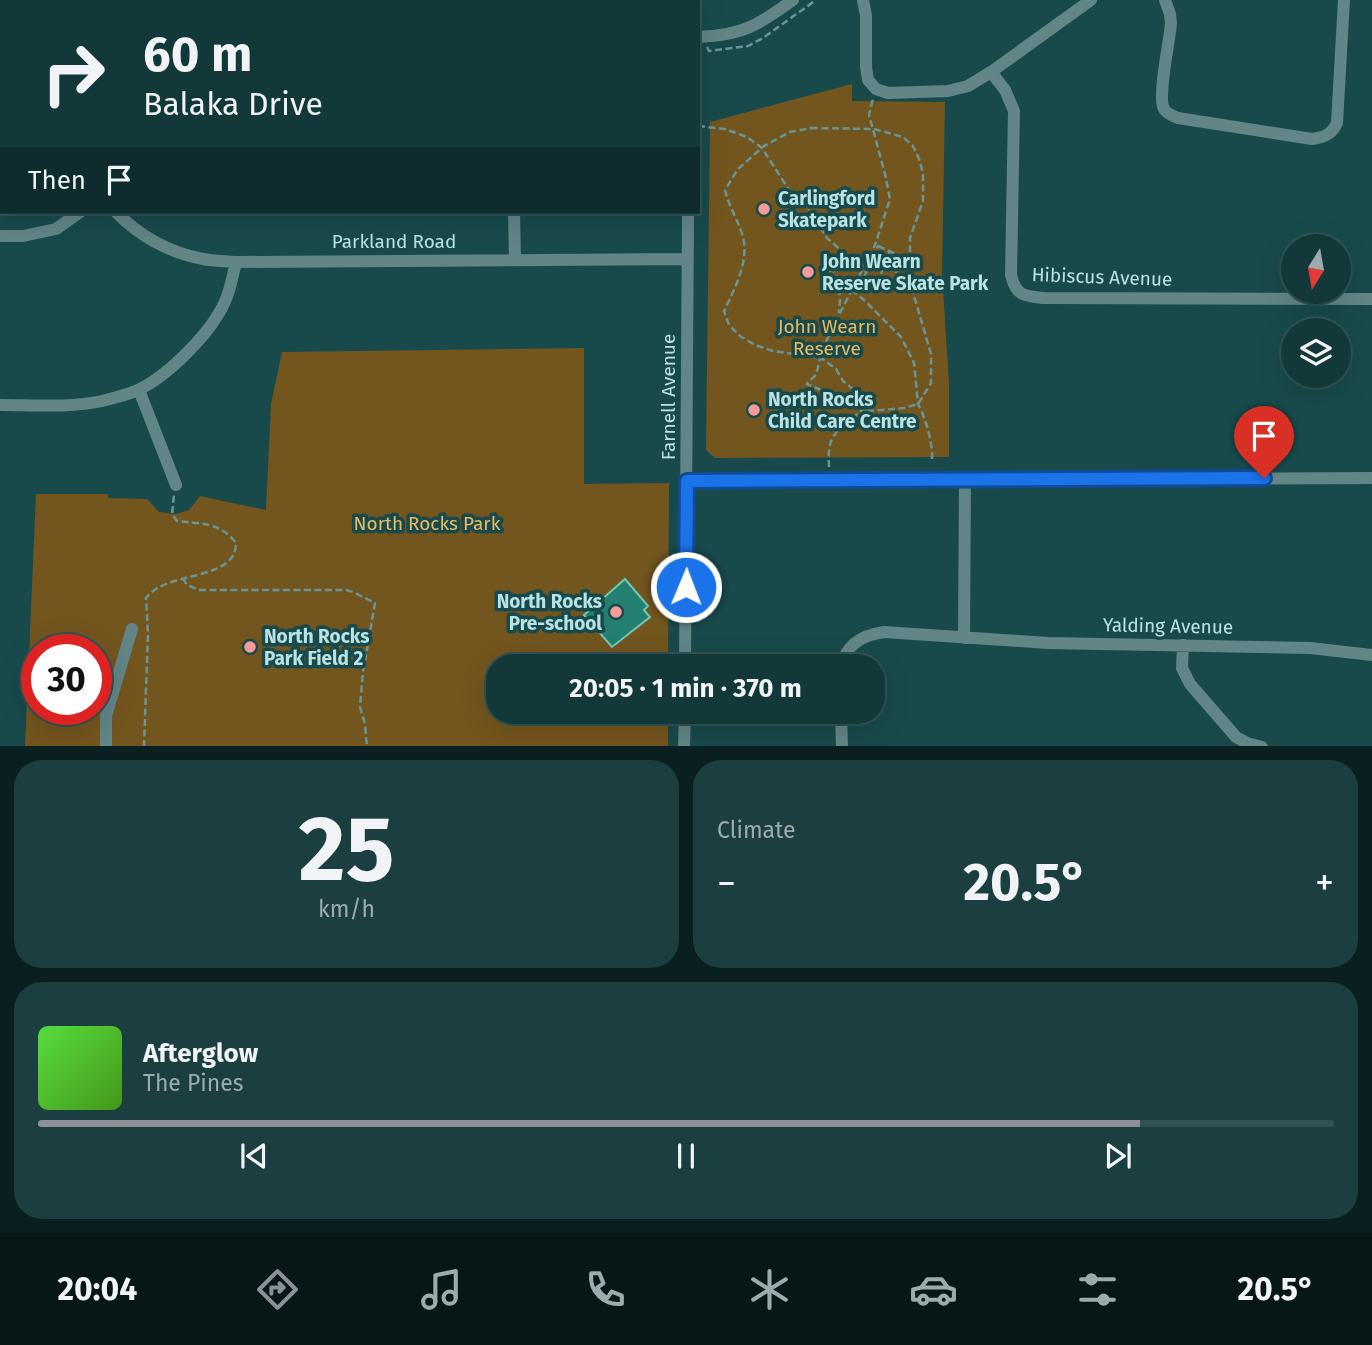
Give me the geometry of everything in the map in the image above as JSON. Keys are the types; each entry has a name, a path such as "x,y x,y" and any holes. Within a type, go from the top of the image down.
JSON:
{"street":[{"path":"700,37 723,36 744,30 767,19 793,0"},
{"path":"863,0 868,80 876,89 888,93 948,91 968,86 1091,0"},
{"path":"1165,0 1171,23 1162,95 1163,107 1167,113 1178,118 1312,139 1327,136 1337,122 1344,0"},
{"name":"Hibiscus Avenue","path":"991,72 1005,89 1014,111 1011,275 1013,285 1019,293 1043,298 1372,299"},
{"path":"0,236 23,236 56,229 77,214"},
{"name":"Parkland Road","path":"118,214 149,239 178,252 203,259 236,262 687,259"},
{"path":"514,214 515,260"},
{"name":"Farnell Avenue","path":"685,654 688,214"},
{"path":"0,405 71,405 101,401 139,390 176,363 201,339 220,312 230,288 236,262"},
{"path":"139,390 176,485"},
{"path":"687,481 1372,478"},
{"path":"964,638 965,479"},
{"path":"106,746 106,716 132,629"},
{"name":"Yalding Avenue","path":"846,654 853,644 862,638 884,632 1048,643 1310,648 1372,655"},
{"path":"1183,645 1182,668 1190,684 1236,737 1258,746"},
{"path":"684,746 685,724"},
{"path":"841,724 842,746"}],"path":[{"path":"876,89 869,115 890,199 876,247 865,271 865,281 880,285 896,284 896,254 876,247"},
{"path":"700,126 725,129 747,137 762,148 791,194 806,205 827,238 865,271"},
{"path":"829,467 828,446 835,432 847,422 856,423 856,415 861,411 869,411 904,408 918,404 931,383 931,354 910,282 910,238 923,201 923,173 913,146 904,137 888,132 811,128 790,132 762,148 738,170 725,190 744,242 744,263 724,311 729,325 755,345 773,351 821,358 836,369 869,411"},
{"path":"821,390 807,384 816,375 822,350 876,247"},
{"path":"880,285 882,268 890,250"},
{"path":"869,267 875,267"},
{"path":"829,271 833,270 838,278 901,337 914,363 918,404 928,429 932,461"},
{"path":"838,278 839,314"},
{"path":"144,746 148,634 146,598 152,590 211,571 227,562 233,555 236,543 228,533 212,525 177,520 172,514 176,485"},
{"path":"183,578 187,585 199,590 346,590 375,603 360,706 367,746"}],"green space":[{"name":"John Wearn Reserve","path":"852,84 852,101 945,102 942,273 949,383 949,457 715,458 706,450 710,122"},
{"name":"North Rocks Park","path":"584,348 584,484 669,483 668,654 486,654 486,724 668,724 668,746 25,746 26,725 112,725 112,634 30,634 36,494 108,494 108,498 147,499 159,512 176,514 189,510 200,496 266,510 271,404 282,352"}],"building":[{"name":"North Rocks Pre-school","path":"625,579 648,606 644,610 650,617 612,647 584,615"}],"place":[{"name":"Carlingford Skatepark","path":"764,209"},
{"name":"John Wearn Reserve Skate Park","path":"808,272"},
{"name":"North Rocks Child Care Centre","path":"754,410"},
{"name":"North Rocks Pre-school","path":"616,612"},
{"name":"North Rocks Park Field 2","path":"250,647"}],"route":[{"path":"686,587 687,481 1264,478"}]}
